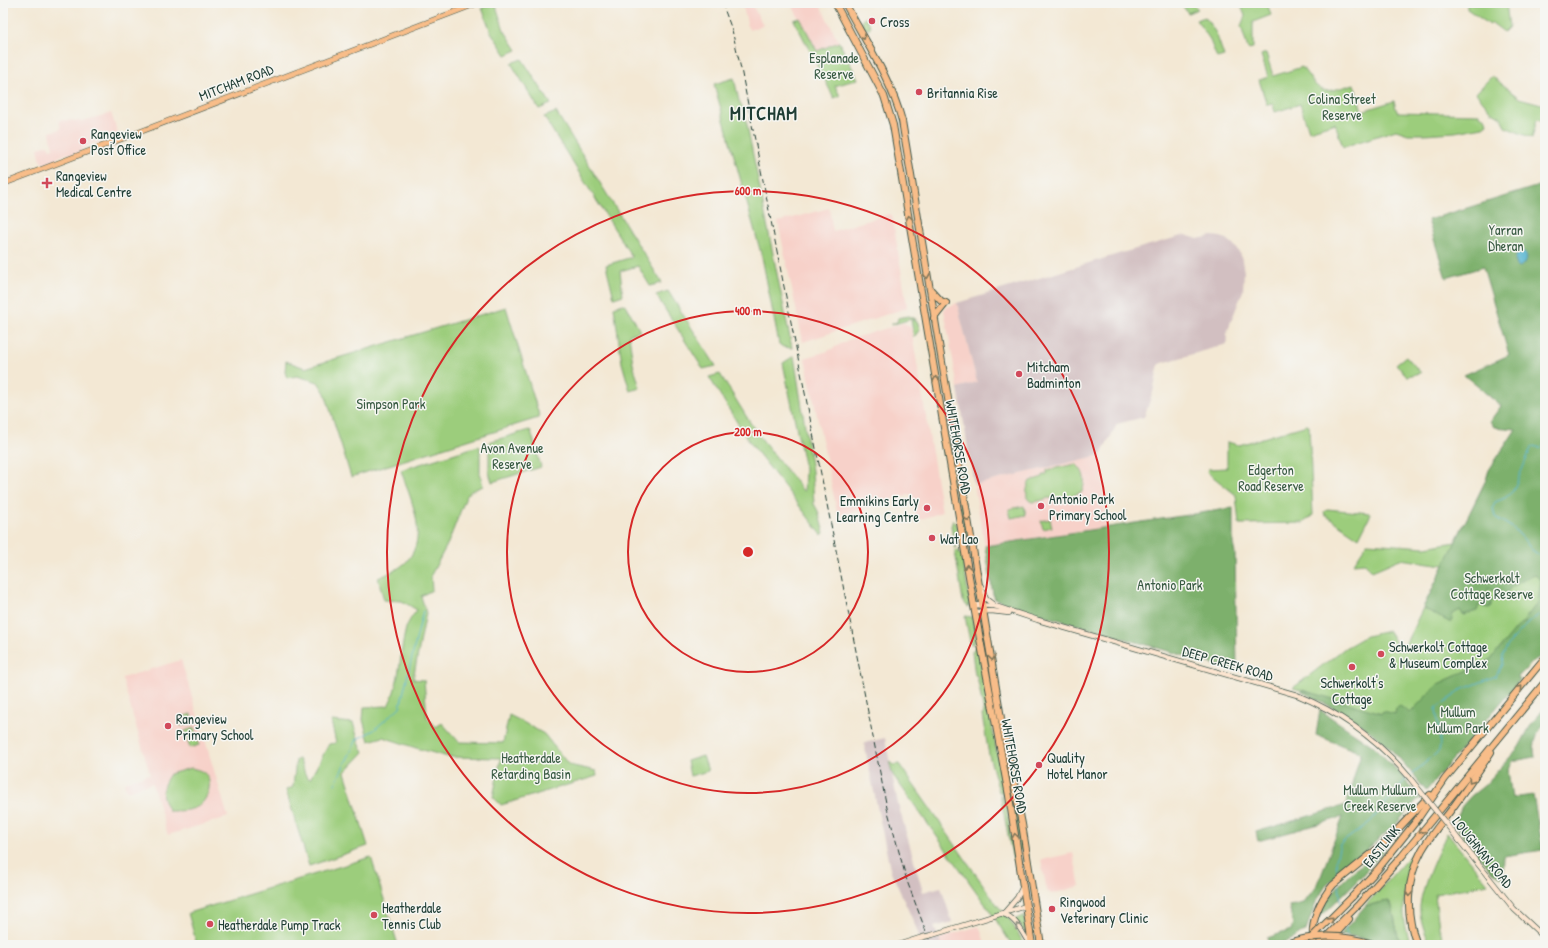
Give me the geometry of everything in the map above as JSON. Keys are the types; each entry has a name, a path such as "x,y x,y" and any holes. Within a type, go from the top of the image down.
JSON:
{"highway":[{"name":"WHITEHORSE ROAD","path":"835,3 884,96 893,125 974,609 1008,796 1018,876 1023,886 1031,945"},
{"name":"WHITEHORSE ROAD","path":"845,3 887,81 899,112 908,155 978,581 1030,874 1041,945"},
{"path":"847,25 854,20"},
{"path":"930,289 941,301 946,303 934,318"},
{"name":"EASTLINK","path":"1303,945 1338,912 1378,869 1416,820 1445,779 1543,660"},
{"name":"EASTLINK","path":"1359,905 1402,856 1545,682"},
{"path":"1417,945 1412,928 1409,901 1412,876 1416,863 1430,839 1509,726"},
{"path":"1314,945 1313,935 1315,916 1320,902 1326,892 1400,828 1445,779"},
{"path":"1018,876 1030,874"},
{"path":"1026,906 1034,903"},
{"path":"1318,945 1359,905"},
{"path":"1326,945 1344,926 1359,905"},
{"path":"1283,945 1296,941 1322,937 1355,939 1376,945"}],"main road":[{"name":"MITCHAM ROAD","path":"3,184 478,3"},
{"path":"978,581 986,599 995,606"},
{"name":"DEEP CREEK ROAD","path":"983,609 995,606 1017,614 1297,695 1335,714 1373,740 1391,757 1408,777"},
{"name":"DEEP CREEK ROAD","path":"974,609 1017,614"},
{"name":"LOUGHNAN ROAD","path":"1408,777 1514,908 1545,938"},
{"path":"1003,913 1017,898 1023,886"},
{"path":"898,945 1026,906"},
{"path":"1003,913 1009,915 1014,920 1031,945"}],"shaded area":[{"path":"742,3 751,3 763,25 749,30"},
{"path":"791,3 819,3 839,42 817,52"},
{"path":"111,113 118,134 117,137 82,148 80,152 70,156 68,153 58,157 57,160 45,164 41,162 38,148 48,145 50,149 53,148 50,132 61,129 59,120 83,121"},
{"path":"829,208 833,231 889,214 892,215 907,306 906,308 803,342 778,222"},
{"path":"1185,235 1198,239 1212,236 1227,239 1234,245 1241,255 1244,272 1243,291 1230,324 1227,334 1227,344 1159,364 1153,392 1144,417 1117,424 1101,455 974,485 958,388 977,382 957,303"},
{"path":"957,303 977,382 958,388 944,310 947,307"},
{"path":"904,323 911,328 942,512 916,521 911,494 838,516 805,358 828,351 848,340"},
{"name":"Antonio Park Primary School","path":"1101,455 1106,527 985,546 974,485"},
{"name":"Rangeview Primary School","path":"181,660 228,817 168,835 152,783 127,791 124,782 150,774 122,678"},
{"path":"885,738 898,804 923,892 941,887 952,922 934,927 942,945 920,945 918,932 890,869 864,743"},
{"path":"1073,853 1080,886 1052,894 1047,891 1041,860"},
{"path":"979,926 986,945 942,945 939,938"}],"green space":[{"path":"495,3 504,30 517,50 506,55 491,32 482,8"},
{"path":"1180,3 1192,3 1198,9 1188,13"},
{"path":"1240,3 1267,3 1271,15 1253,22 1253,48 1248,49 1241,26 1245,16"},
{"path":"1467,3 1506,3 1509,27 1504,32 1492,23 1490,25 1467,9"},
{"path":"866,17 871,27 869,29 862,27 862,20"},
{"path":"1205,17 1216,33 1224,56 1217,58 1209,38 1196,20"},
{"name":"Esplanade Reserve","path":"800,18 817,51 839,42 858,79 835,86 840,96 834,98 794,20"},
{"name":"Colina Street Reserve","path":"1266,53 1273,76 1302,67 1314,83 1323,90 1334,90 1354,84 1362,111 1394,101 1397,112 1479,114 1486,119 1487,124 1483,127 1455,132 1408,134 1396,130 1343,147 1335,123 1309,131 1300,104 1275,112 1273,104 1267,105 1259,80 1268,77 1261,55"},
{"path":"522,59 551,104 539,109 511,63"},
{"path":"1492,76 1519,98 1545,105 1545,121 1537,119 1532,138 1505,127 1501,117 1491,111 1476,93"},
{"path":"734,78 739,101 744,110 792,348 783,347 779,344 762,257 714,84"},
{"path":"556,112 662,283 650,286 638,266 620,271 623,295 614,298 606,265 632,257 544,117"},
{"name":"Yarran Dheran","path":"1545,184 1545,661 1540,657 1517,676 1520,680 1426,791 1406,766 1374,734 1344,714 1302,692 1302,690 1382,713 1383,711 1395,714 1396,708 1400,706 1410,713 1438,684 1490,660 1521,623 1526,623 1524,621 1525,619 1538,602 1541,580 1534,574 1510,588 1508,592 1503,594 1488,588 1489,595 1494,600 1491,603 1491,607 1488,608 1479,605 1477,611 1463,615 1460,610 1453,614 1451,623 1423,608 1486,480 1489,470 1516,429 1494,427 1490,421 1501,406 1464,375 1509,355 1483,267 1446,278 1428,220"},
{"path":"668,291 716,366 703,369 656,295"},
{"path":"623,304 626,305 640,331 629,335 633,364 640,388 630,391 622,363 614,307"},
{"name":"Simpson Park","path":"506,307 539,415 538,418 351,477 325,393 318,382 297,376 287,378 285,372 286,361 305,368"},
{"path":"909,316 916,319 891,325 897,322 898,318"},
{"path":"911,320 917,321 920,329 914,337"},
{"path":"794,356 812,471 814,504 818,511 824,533 822,535 748,440 709,377 720,374 756,432 804,492 805,469 783,363"},
{"path":"1406,356 1421,373 1407,376 1396,364"},
{"name":"Edgerton Road Reserve","path":"1307,425 1309,426 1313,515 1303,523 1239,524 1236,495 1207,472 1208,469 1227,468 1227,442 1239,445"},
{"name":"Avon Avenue Reserve","path":"529,430 531,431 541,467 492,482 489,472 489,442"},
{"name":"Heatherdale Retarding Basin","path":"478,446 480,447 480,474 483,486 471,491 466,497 448,543 431,575 432,590 421,596 426,613 413,679 424,680 427,717 436,727 442,723 459,742 503,743 509,715 544,734 569,765 596,771 597,776 501,805 493,797 501,758 448,757 383,737 369,741 363,720 364,707 388,706 398,678 406,628 417,610 402,601 384,600 378,578 404,564 414,551 417,540 416,516 401,470"},
{"path":"1076,464 1083,473 1084,477 1082,492 1058,499 1049,498 1037,502 1030,501 1028,499 1027,490 1030,481 1043,477 1043,475 1047,474 1047,470"},
{"name":"Schwerkolt Cottage Reserve","path":"1489,470 1538,555 1545,608 1435,711 1389,716 1293,688 1345,648 1366,636 1388,631 1402,651 1444,565 1400,559 1372,571 1365,563 1353,564 1367,543 1426,547 1455,542 1486,480"},
{"path":"959,486 968,540 966,540 957,487"},
{"path":"1024,506 1026,515 1011,518 1009,509"},
{"name":"Antonio Park","path":"1233,508 1237,668 1234,670 1015,607 995,599 993,594 985,546"},
{"path":"1327,509 1370,513 1370,516 1359,538 1325,515 1324,512"},
{"path":"1050,519 1052,527 1043,529 1041,521"},
{"path":"953,520 957,524 960,541 958,541 955,549 951,526"},
{"path":"959,550 959,553 962,554 969,607 963,601 955,551"},
{"path":"965,616 972,617 976,639 972,645 970,642"},
{"path":"977,643 1004,798 1002,792 999,792 989,755 982,715 984,713 977,676 975,675 972,652"},
{"path":"985,646 1018,818 1022,850 1020,850"},
{"name":"Mullum Mullum Park","path":"1545,708 1545,723 1538,733 1535,742 1535,757 1513,761 1508,770 1512,798 1533,795 1543,850 1504,856 1503,878 1492,872 1458,829 1457,817 1462,806 1471,796 1485,785 1519,747 1532,723"},
{"name":"Mullum Mullum Creek Reserve","path":"1320,710 1373,746 1396,769 1420,798 1394,826 1327,884 1316,902 1306,930 1293,939 1274,945 1264,945 1268,942 1267,938 1291,930 1293,924 1289,906 1303,903 1318,884 1343,817 1258,841 1256,832 1346,805 1361,753 1316,735"},
{"path":"191,714 194,723 181,726 179,718"},
{"path":"331,721 353,723 361,748 364,752 345,772 368,846 309,866 286,790 293,787 296,760 299,759 306,776 310,779 329,744 336,743"},
{"path":"194,728 199,745 190,748 185,731"},
{"path":"703,756 708,771 690,776 687,761"},
{"path":"889,761 893,765 899,764 998,906 1010,920 1025,945 1012,945 990,911 893,775"},
{"path":"191,768 202,771 207,776 209,780 209,790 207,795 197,807 169,811 164,801 162,792 164,784 170,774"},
{"path":"1000,794 1006,803 1014,860 1013,860"},
{"path":"1447,833 1488,884 1435,894 1439,928 1446,945 1431,945 1420,916 1421,898 1435,859"},
{"path":"1383,846 1385,849 1358,880 1319,918 1337,887"},
{"path":"1414,851 1404,898 1405,920 1411,945 1405,945 1398,937 1392,906 1389,901 1365,906"},
{"path":"371,857 398,945 197,945 188,913"},
{"path":"1388,901 1392,906 1398,937 1405,945 1385,945 1375,941 1341,934 1365,906"},
{"path":"1024,915 1026,933 1015,920"}],"water":[{"path":"1520,252 1525,253 1527,259 1520,267 1517,266 1515,260 1517,254"}],"waterway":[{"path":"1545,443 1542,448 1532,446 1513,491 1505,498 1495,502 1493,508 1495,517 1513,528 1532,550 1545,559"},
{"path":"1411,775 1439,751 1440,735 1436,708 1454,696 1458,691 1496,676 1502,664 1503,654 1510,642 1528,623 1545,610"},
{"path":"335,784 357,739 374,730 400,707 423,611"},
{"path":"1338,878 1336,860 1340,844 1370,822 1407,778"},
{"path":"1339,885 1341,903"},
{"path":"1345,926 1347,935"}],"railway":[{"path":"722,3 732,30 741,69 887,808 907,881 931,945"}],"place":[{"name":"Cross","path":"872,21"},
{"name":"Britannia Rise","path":"919,92"},
{"name":"Rangeview Post Office","path":"83,141"},
{"name":"Rangeview Medical Centre","path":"47,183"},
{"name":"Mitcham Badminton","path":"1019,374"},
{"name":"Antonio Park Primary School","path":"1041,506"},
{"name":"Emmikins Early Learning Centre","path":"927,508"},
{"name":"Wat Lao","path":"932,538"},
{"name":"Schwerkolt Cottage & Museum Complex","path":"1381,654"},
{"name":"Schwerkolt's Cottage","path":"1352,667"},
{"name":"Rangeview Primary School","path":"168,726"},
{"name":"Quality Hotel Manor","path":"1039,765"},
{"name":"Ringwood Veterinary Clinic","path":"1052,909"},
{"name":"Heatherdale Tennis Club","path":"374,915"},
{"name":"Heatherdale Pump Track","path":"210,924"}],"district":[{"name":"MITCHAM","path":"764,113"}]}
